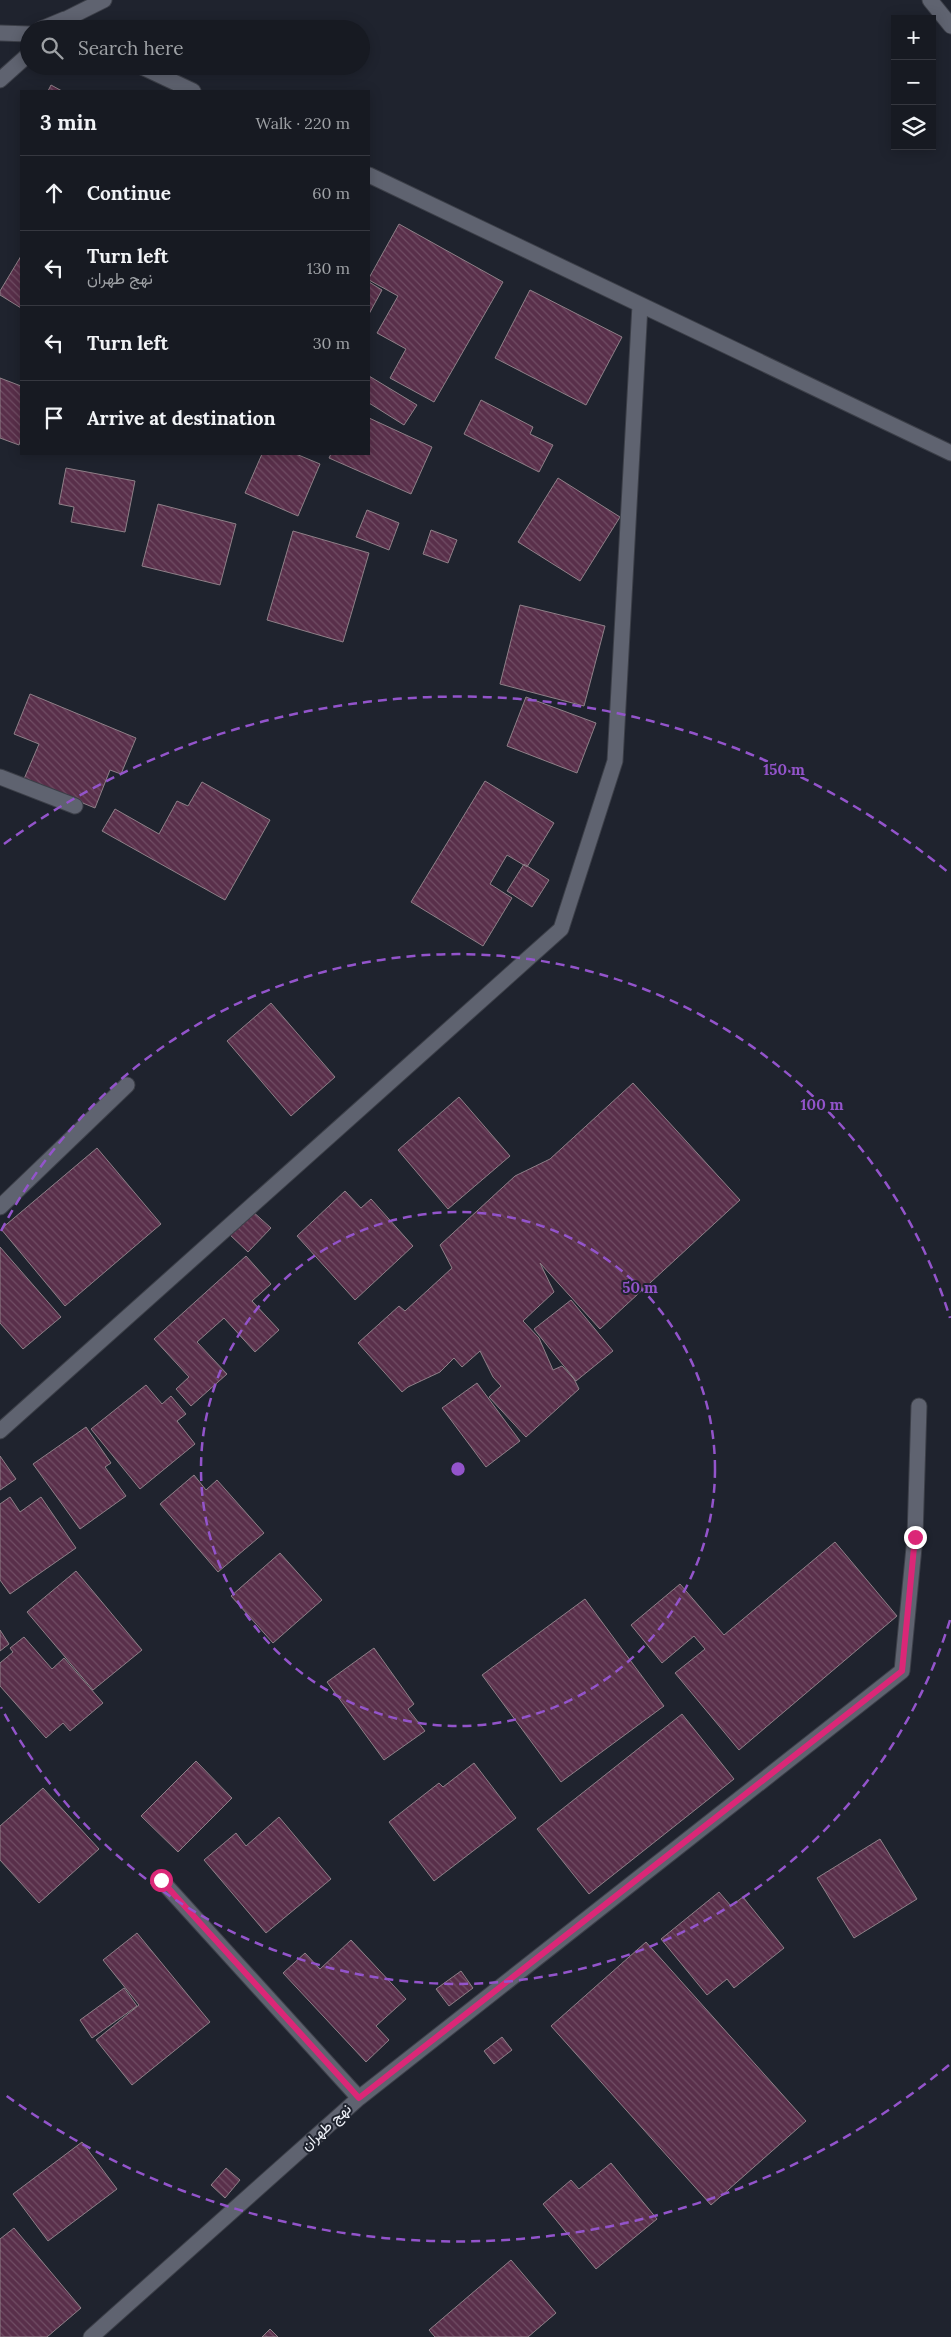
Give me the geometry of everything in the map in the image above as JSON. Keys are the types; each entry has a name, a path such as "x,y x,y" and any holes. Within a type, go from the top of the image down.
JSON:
{"street":[{"path":"71,20 104,0"},
{"path":"930,0 951,26"},
{"path":"0,33 20,34"},
{"path":"0,80 20,62"},
{"path":"159,75 191,90"},
{"path":"370,175 951,453"},
{"path":"0,1431 561,929 615,761 640,305"},
{"path":"0,778 75,806"},
{"path":"0,1207 128,1086"},
{"name":"نهج طهران","path":"91,2337 359,2098 902,1671 915,1537 919,1406"},
{"path":"161,1880 359,2098"}],"building":[{"path":"51,85 60,90 48,90"},
{"path":"399,224 503,282 434,402 390,378 406,349 377,333 398,296 370,281 370,276"},
{"path":"20,258 20,307 0,295 0,291"},
{"path":"370,283 382,290 370,312"},
{"path":"530,290 622,337 586,405 495,358"},
{"path":"370,377 417,405 404,425 370,404"},
{"path":"0,378 20,386 19,445 0,438"},
{"path":"481,400 533,427 530,434 553,445 539,472 464,434"},
{"path":"370,418 432,447 411,494 329,458 330,455 370,455"},
{"path":"262,455 298,455 320,464 298,516 245,493"},
{"path":"66,468 135,481 125,532 71,522 74,507 59,504"},
{"path":"558,478 620,517 580,581 518,542"},
{"path":"158,504 236,524 220,585 142,566"},
{"path":"367,510 399,523 389,550 356,537"},
{"path":"431,530 457,540 448,563 423,554"},
{"path":"293,531 369,553 343,642 267,620"},
{"path":"520,605 605,626 584,706 500,684"},
{"path":"30,694 136,738 121,774 110,770 95,808 24,779 39,744 14,734"},
{"path":"526,697 596,723 577,773 507,746"},
{"path":"485,781 554,823 527,867 507,855 490,884 512,898 483,946 411,902"},
{"path":"202,782 270,820 225,900 102,831 115,809 159,834 177,801 188,806"},
{"path":"524,864 549,880 532,907 507,891"},
{"path":"271,1003 335,1077 291,1116 227,1041"},
{"path":"633,1083 740,1200 600,1329 540,1263 554,1292 523,1321 539,1338 553,1370 562,1366 574,1379 579,1389 526,1437 489,1397 501,1386 493,1377 480,1351 462,1367 454,1358 440,1372 408,1387 402,1392 358,1343 399,1306 405,1311 452,1268 440,1245 515,1176 550,1159"},
{"path":"459,1097 510,1156 448,1209 398,1150"},
{"path":"97,1148 161,1224 65,1306 1,1229"},
{"path":"345,1191 361,1208 371,1199 413,1246 355,1300 297,1236"},
{"path":"251,1210 271,1228 248,1252 229,1234"},
{"path":"0,1247 61,1317 23,1349 0,1323"},
{"path":"246,1256 271,1284 252,1301 279,1330 255,1352 224,1318 197,1342 227,1374 191,1406 176,1389 189,1377 154,1339"},
{"path":"571,1300 613,1351 576,1381 534,1329"},
{"path":"477,1383 520,1441 486,1467 442,1408"},
{"path":"146,1385 162,1404 171,1396 186,1414 177,1421 195,1444 140,1489 91,1429"},
{"path":"86,1427 111,1463 105,1467 126,1496 80,1529 33,1464"},
{"path":"0,1456 16,1479 0,1490"},
{"path":"194,1475 206,1490 217,1480 264,1533 218,1572 160,1504"},
{"path":"10,1497 20,1512 41,1497 76,1548 10,1594 0,1580 0,1504"},
{"path":"835,1542 897,1616 739,1750 675,1673 705,1649 694,1636 662,1663 631,1625 680,1584 724,1635"},
{"path":"280,1553 322,1600 273,1643 231,1596"},
{"path":"76,1571 142,1650 93,1690 27,1612"},
{"path":"585,1599 664,1706 561,1782 482,1675"},
{"path":"0,1630 9,1644 0,1651"},
{"path":"24,1637 52,1669 64,1658 103,1703 70,1731 63,1723 46,1738 0,1686 0,1663 13,1652 10,1648"},
{"path":"374,1648 414,1704 408,1709 425,1731 384,1760 327,1682"},
{"path":"682,1714 734,1779 589,1894 537,1829"},
{"path":"196,1761 232,1798 178,1852 141,1816"},
{"path":"474,1763 516,1818 434,1881 389,1822 439,1783 443,1787"},
{"path":"43,1788 99,1849 39,1903 0,1860 0,1826"},
{"path":"279,1817 331,1879 266,1933 204,1860 236,1833 246,1846"},
{"path":"880,1839 917,1899 854,1938 817,1878"},
{"path":"719,1892 731,1906 743,1897 784,1948 734,1988 727,1979 707,1995 661,1939"},
{"path":"137,1933 210,2022 132,2085 96,2040 139,2005 103,1960"},
{"path":"351,1940 406,1999 376,2026 389,2040 366,2062 283,1973 305,1953 320,1969"},
{"path":"646,1942 806,2121 711,2205 551,2026"},
{"path":"461,1971 473,1988 449,2006 436,1989"},
{"path":"124,1988 137,2006 92,2038 80,2020"},
{"path":"502,2037 512,2050 494,2064 484,2051"},
{"path":"82,2142 117,2189 48,2241 13,2194"},
{"path":"611,2163 657,2219 596,2269 543,2204 571,2180 579,2189"},
{"path":"226,2168 240,2180 225,2198 211,2185"},
{"path":"14,2228 81,2308 47,2337 0,2337 0,2239"},
{"path":"511,2260 556,2313 528,2337 435,2337 429,2330"},
{"path":"270,2329 278,2337 262,2337"}],"route":[{"path":"161,1880 359,2098 902,1671 915,1537"}]}
